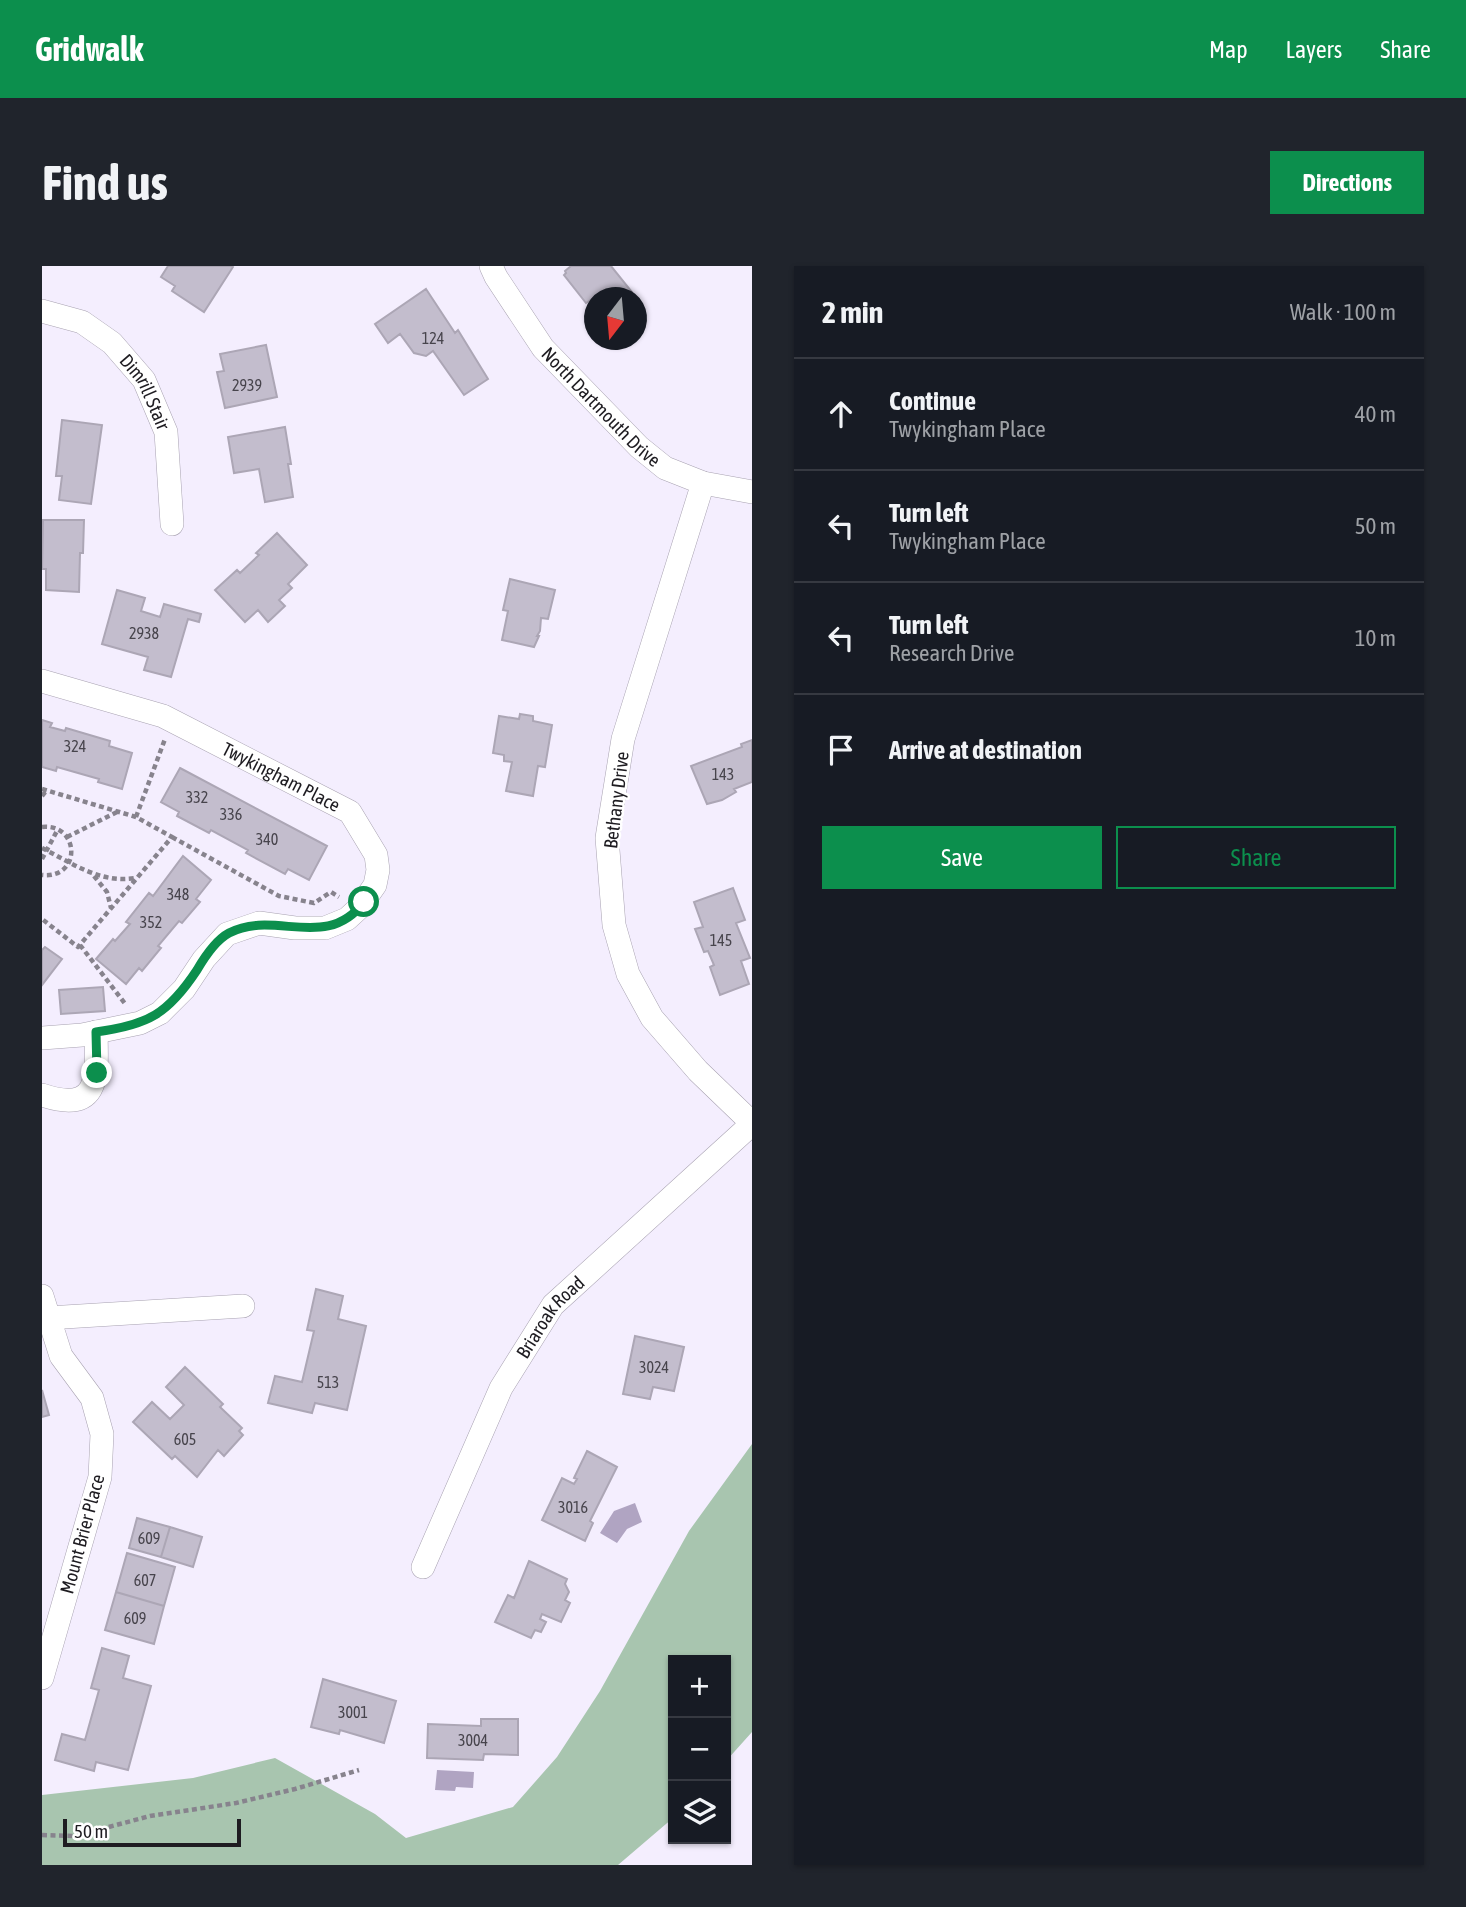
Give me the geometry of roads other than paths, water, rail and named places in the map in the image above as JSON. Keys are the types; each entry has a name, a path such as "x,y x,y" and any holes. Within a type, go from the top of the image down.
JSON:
{"street":[{"name":"North Dartmouth Drive","path":"491,266 496,278 543,348 629,437 665,468 703,483 752,492"},
{"name":"Dimrill Stair","path":"42,311 82,322 112,344 144,380 166,432 172,523"},
{"name":"Bethany Drive","path":"703,483 623,739 607,838 614,925 628,974 652,1018 698,1072 752,1124"},
{"name":"Twykingham Place","path":"42,681 163,716 351,812 376,855 378,870 375,885 359,908 347,919 325,928 295,928 259,923 227,934 204,959 184,989 160,1013 140,1023 96,1032 42,1038"},
{"path":"42,1095 60,1101 80,1098 92,1089 97,1073 96,1032"},
{"name":"Briaroak Road","path":"424,1567 501,1388 553,1305 752,1124"},
{"name":"Mount Brier Place","path":"42,1678 100,1477 102,1434 92,1398 61,1356 45,1307 243,1306"}]}
